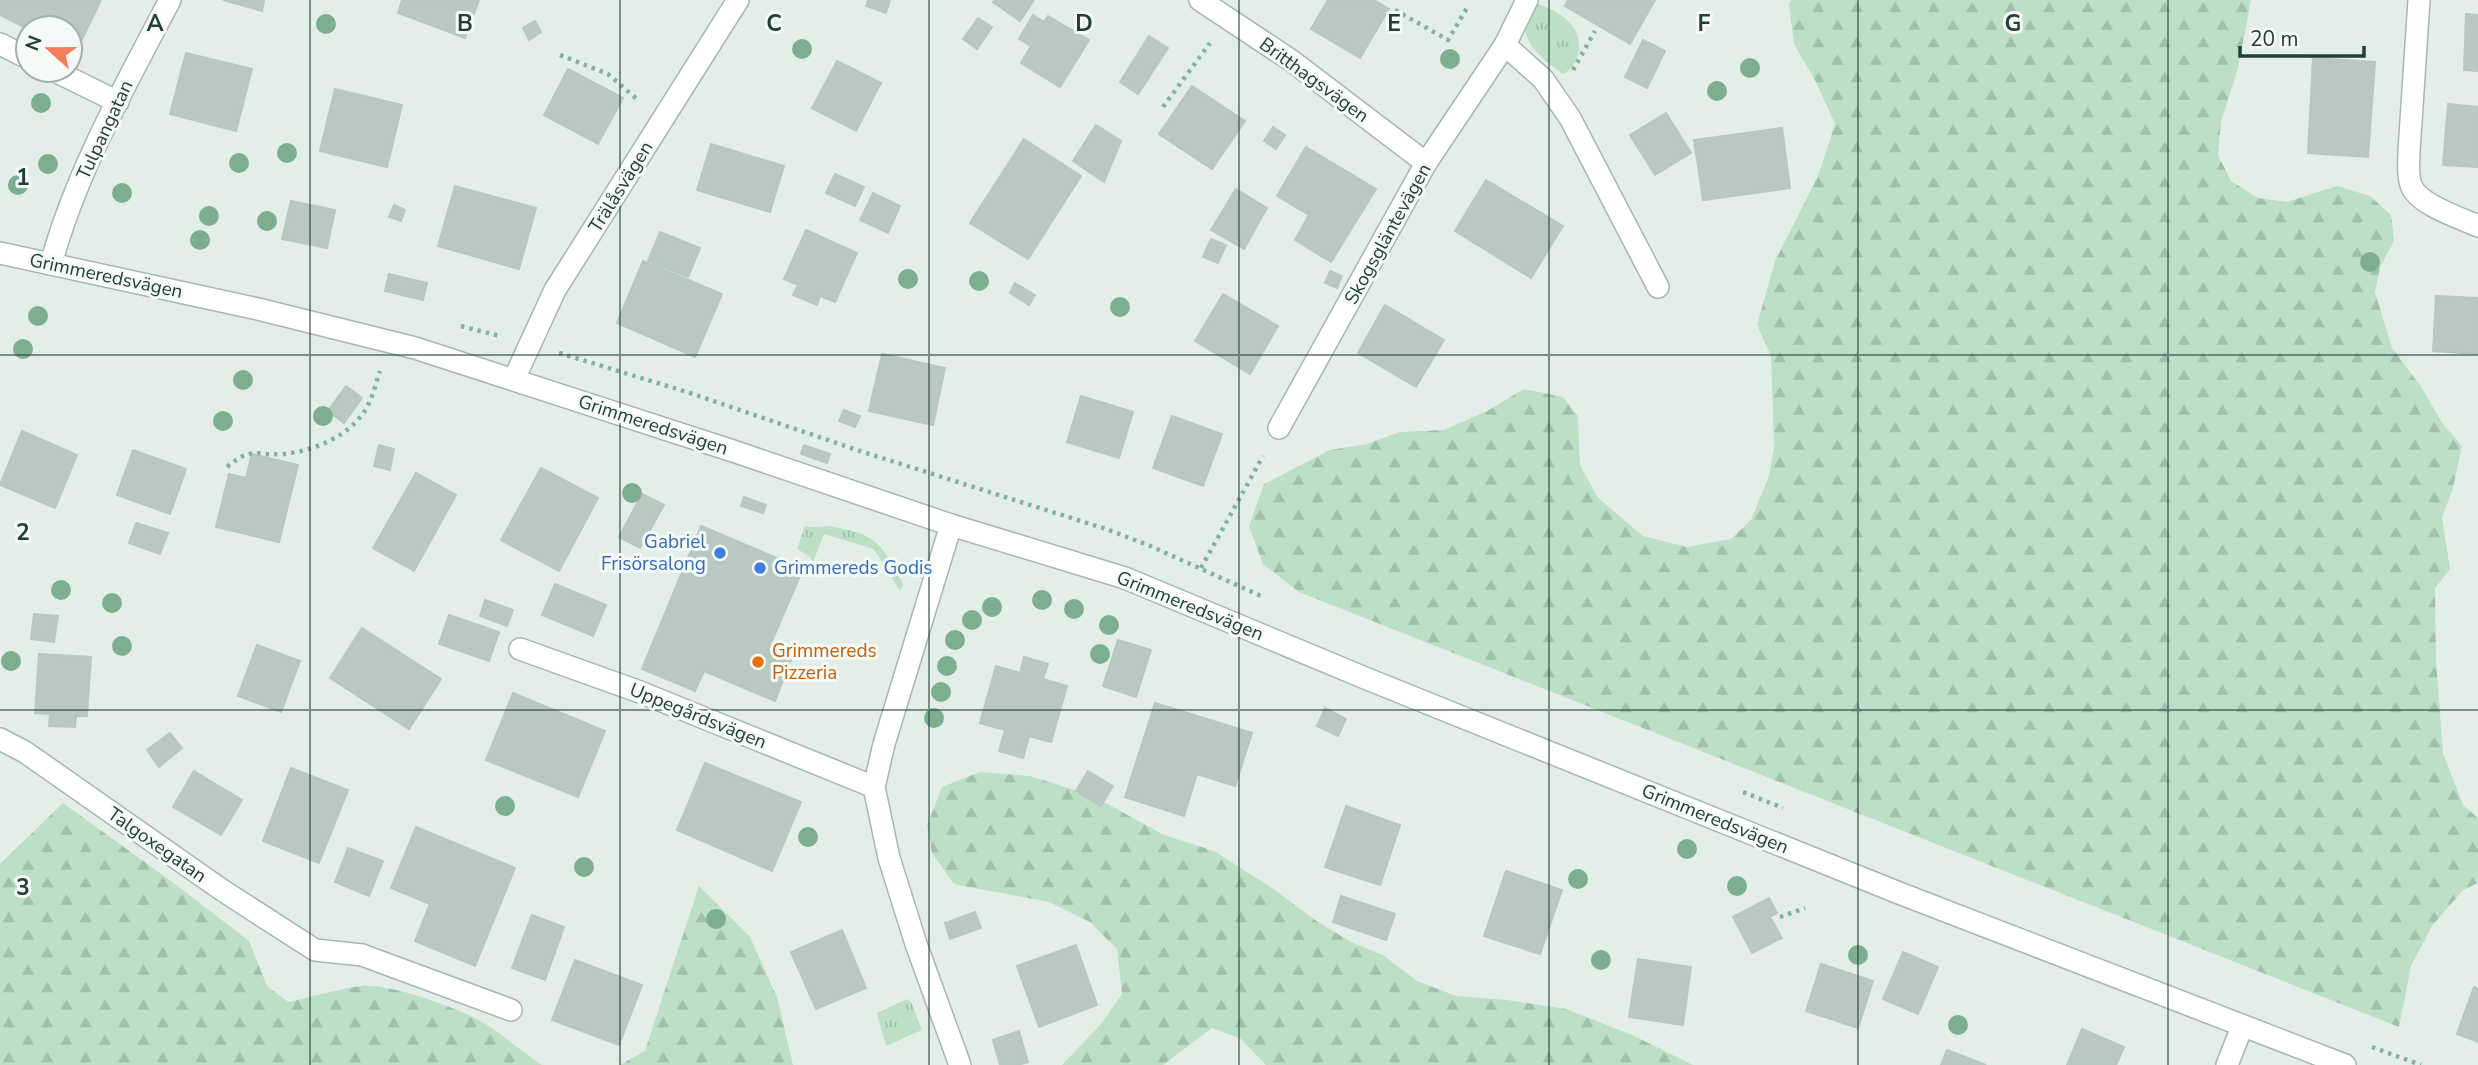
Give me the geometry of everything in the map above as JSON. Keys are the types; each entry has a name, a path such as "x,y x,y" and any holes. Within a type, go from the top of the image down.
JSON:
{"street":[{"name":"Tulpangatan","path":"51,264 74,195 170,0"},
{"name":"Trälåsvägen","path":"514,379 555,290 738,0"},
{"name":"Britthagsvägen","path":"1200,0 1292,61 1426,163"},
{"name":"Skogsgläntevägen","path":"1279,428 1426,163 1505,45 1527,0"},
{"path":"2419,0 2409,162 2411,186 2416,195 2434,206 2478,226"},
{"path":"1505,45 1543,79 1570,118 1658,287"},
{"path":"81,84 118,102"},
{"name":"Grimmeredsvägen","path":"0,253 258,309 392,342 514,379 951,526 1125,578 1399,692 1886,888 2344,1065"},
{"path":"951,526 884,744 874,787 889,858 916,944 960,1065"},
{"name":"Uppegårdsvägen","path":"520,649 640,692 874,787"},
{"name":"Talgoxegatan","path":"0,739 25,752 222,890 315,950 362,955 511,1010"},
{"path":"2227,1065 2242,1027"}],"path":[{"path":"1395,10 1448,40 1467,8"},
{"path":"1163,107 1228,19"},
{"path":"560,55 608,74 664,119"},
{"path":"227,467 251,452 297,452 316,446 345,431 366,408 392,342"},
{"path":"1201,568 1279,428"},
{"path":"1780,917 1805,908"}],"green space":[{"path":"1791,0 2251,0 2238,68 2221,122 2218,155 2231,181 2258,198 2287,202 2337,186 2370,196 2391,215 2394,241 2380,267 2375,292 2392,348 2422,388 2442,423 2462,446 2453,488 2442,517 2450,569 2435,588 2436,660 2443,753 2463,805 2478,818 2478,883 2463,890 2432,926 2411,966 2399,1027 1299,592 1263,564 1249,526 1264,484 1330,450 1367,444 1400,432 1444,430 1487,411 1524,389 1563,397 1578,416 1580,465 1598,498 1643,536 1687,547 1731,539 1751,520 1769,476 1774,447 1771,356 1757,325 1775,261 1818,176 1835,124 1816,82 1794,44 1789,4"},
{"path":"1535,3 1562,16 1577,35 1577,57 1574,64 1563,74 1538,53 1528,40 1525,25"},
{"path":"805,526 829,526 866,536 887,555 903,584 900,591 874,549 824,534 813,562 809,556 797,549"},
{"path":"980,772 1030,776 1093,796 1164,835 1214,851 1272,888 1315,920 1351,942 1383,955 1417,981 1456,996 1566,1009 1632,1035 1693,1065 1266,1065 1241,1039 1212,1028 1163,1065 1062,1065 1101,1024 1122,994 1117,949 1090,922 1049,902 954,884 932,853 927,826 942,787"},
{"path":"63,803 249,941 267,986 288,1002 362,986 409,993 479,1020 542,1065 0,1065 0,864"},
{"path":"699,886 750,937 777,997 793,1065 620,1065 645,1051"},
{"path":"907,999 911,1002 922,1030 886,1046 877,1013"}],"building":[{"path":"0,0 101,0 84,35 84,14 14,14 14,22 0,15"},
{"path":"223,0 264,0 262,11"},
{"path":"402,0 479,0 465,38 398,13"},
{"path":"868,0 890,0 886,13 866,6"},
{"path":"1034,0 1020,21 993,2"},
{"path":"1328,0 1374,0 1389,9 1360,58 1311,29"},
{"path":"1568,0 1655,0 1630,44 1565,6"},
{"path":"2466,14 2478,15 2478,71 2464,70"},
{"path":"1033,15 1044,22 1048,16 1089,40 1060,87 1021,63 1031,46 1019,39"},
{"path":"978,18 992,27 977,49 963,39"},
{"path":"535,21 541,32 529,40 523,28"},
{"path":"1149,36 1168,48 1138,94 1120,82"},
{"path":"1643,40 1665,51 1647,88 1625,77"},
{"path":"186,53 252,69 236,131 170,114"},
{"path":"2313,58 2375,62 2368,157 2308,153"},
{"path":"837,61 881,83 856,131 812,108"},
{"path":"568,69 623,98 598,144 544,115"},
{"path":"1192,86 1245,121 1212,169 1159,134"},
{"path":"335,89 402,105 387,167 320,151"},
{"path":"2448,104 2478,107 2478,167 2443,165"},
{"path":"1666,113 1691,153 1655,175 1630,135"},
{"path":"1096,125 1121,141 1104,182 1073,161"},
{"path":"1273,127 1285,135 1276,149 1264,141"},
{"path":"1782,128 1790,188 1703,200 1694,140"},
{"path":"1024,139 1081,176 1028,259 970,223"},
{"path":"711,144 784,166 770,212 697,190"},
{"path":"1306,147 1376,189 1331,262 1295,240 1309,215 1277,196"},
{"path":"835,174 864,187 855,206 826,193"},
{"path":"1486,180 1563,226 1531,278 1455,231"},
{"path":"455,186 536,208 519,269 438,246"},
{"path":"1236,189 1267,208 1244,249 1211,230"},
{"path":"873,193 900,206 888,233 860,220"},
{"path":"291,201 335,210 327,248 282,239"},
{"path":"394,205 405,210 401,221 389,217"},
{"path":"806,230 857,253 835,302 820,296 817,305 793,295 798,285 784,279"},
{"path":"660,232 700,248 688,277 648,261"},
{"path":"1211,239 1226,245 1218,263 1203,257"},
{"path":"643,261 722,294 695,357 617,323"},
{"path":"1330,271 1342,276 1337,288 1325,283"},
{"path":"389,274 427,283 423,300 385,291"},
{"path":"1015,283 1035,295 1029,305 1010,293"},
{"path":"1223,294 1278,326 1250,374 1195,341"},
{"path":"2436,296 2478,298 2478,354 2433,351"},
{"path":"1385,305 1444,340 1416,387 1358,353"},
{"path":"882,354 945,368 933,425 869,411"},
{"path":"346,386 362,398 344,423 328,411"},
{"path":"1081,396 1133,412 1119,458 1067,442"},
{"path":"844,410 860,416 855,427 839,421"},
{"path":"1172,416 1222,434 1203,486 1153,468"},
{"path":"22,431 77,455 55,508 0,485"},
{"path":"379,445 394,449 390,470 374,466"},
{"path":"804,445 830,454 827,463 801,454"},
{"path":"133,450 186,469 170,514 117,495"},
{"path":"252,454 298,465 279,542 216,527 229,474 246,478"},
{"path":"541,468 598,498 559,571 501,540"},
{"path":"416,473 456,495 414,571 373,548"},
{"path":"642,494 664,505 640,548 619,537"},
{"path":"744,497 766,505 763,513 741,506"},
{"path":"136,523 168,533 160,554 129,543"},
{"path":"701,526 803,569 768,650 791,660 775,701 704,671 695,691 642,669"},
{"path":"555,584 606,605 593,636 542,615"},
{"path":"485,600 513,610 507,626 480,616"},
{"path":"34,614 58,616 54,642 31,639"},
{"path":"449,615 499,632 489,661 439,644"},
{"path":"362,628 441,679 409,729 330,678"},
{"path":"1118,640 1151,650 1136,697 1103,686"},
{"path":"257,645 300,661 281,712 238,696"},
{"path":"39,654 91,657 87,716 76,716 75,727 49,726 50,714 35,713"},
{"path":"1024,657 1048,664 1043,679 1067,686 1051,742 1029,736 1023,758 999,751 1005,730 980,723 996,666 1020,673"},
{"path":"513,693 605,731 578,797 486,760"},
{"path":"1155,703 1252,733 1235,786 1197,774 1184,816 1125,797"},
{"path":"1325,708 1346,719 1338,736 1317,726"},
{"path":"170,733 182,748 159,767 147,750"},
{"path":"705,763 801,802 772,871 677,830"},
{"path":"291,768 348,790 319,863 263,841"},
{"path":"194,771 242,800 221,835 173,807"},
{"path":"1088,771 1113,786 1101,806 1076,791"},
{"path":"1346,806 1400,825 1380,885 1325,867"},
{"path":"416,827 515,868 475,966 415,941 430,904 391,888"},
{"path":"348,848 383,861 369,896 335,882"},
{"path":"1506,871 1562,890 1540,954 1484,936"},
{"path":"1341,896 1395,914 1386,940 1333,922"},
{"path":"1769,898 1777,913 1770,917 1782,938 1752,953 1733,917"},
{"path":"975,912 981,928 950,939 945,923"},
{"path":"532,915 564,927 545,980 512,968"},
{"path":"842,930 866,988 816,1009 791,952"},
{"path":"1076,945 1097,1005 1039,1027 1017,966"},
{"path":"1903,952 1938,967 1918,1014 1883,999"},
{"path":"1638,959 1691,967 1683,1025 1629,1017"},
{"path":"575,960 642,985 619,1045 552,1020"},
{"path":"1821,964 1873,981 1858,1028 1806,1011"},
{"path":"2474,987 2478,989 2478,1042 2457,1034"},
{"path":"2082,1029 2124,1047 2116,1065 2067,1065"},
{"path":"1019,1031 1028,1062 1000,1065 993,1040"},
{"path":"1947,1050 1986,1065 1941,1065"}],"place":[{"name":"Gabriel Frisörsalong","path":"720,553"},
{"name":"Grimmereds Godis","path":"760,568"},
{"name":"Grimmereds Pizzeria","path":"758,662"}]}
